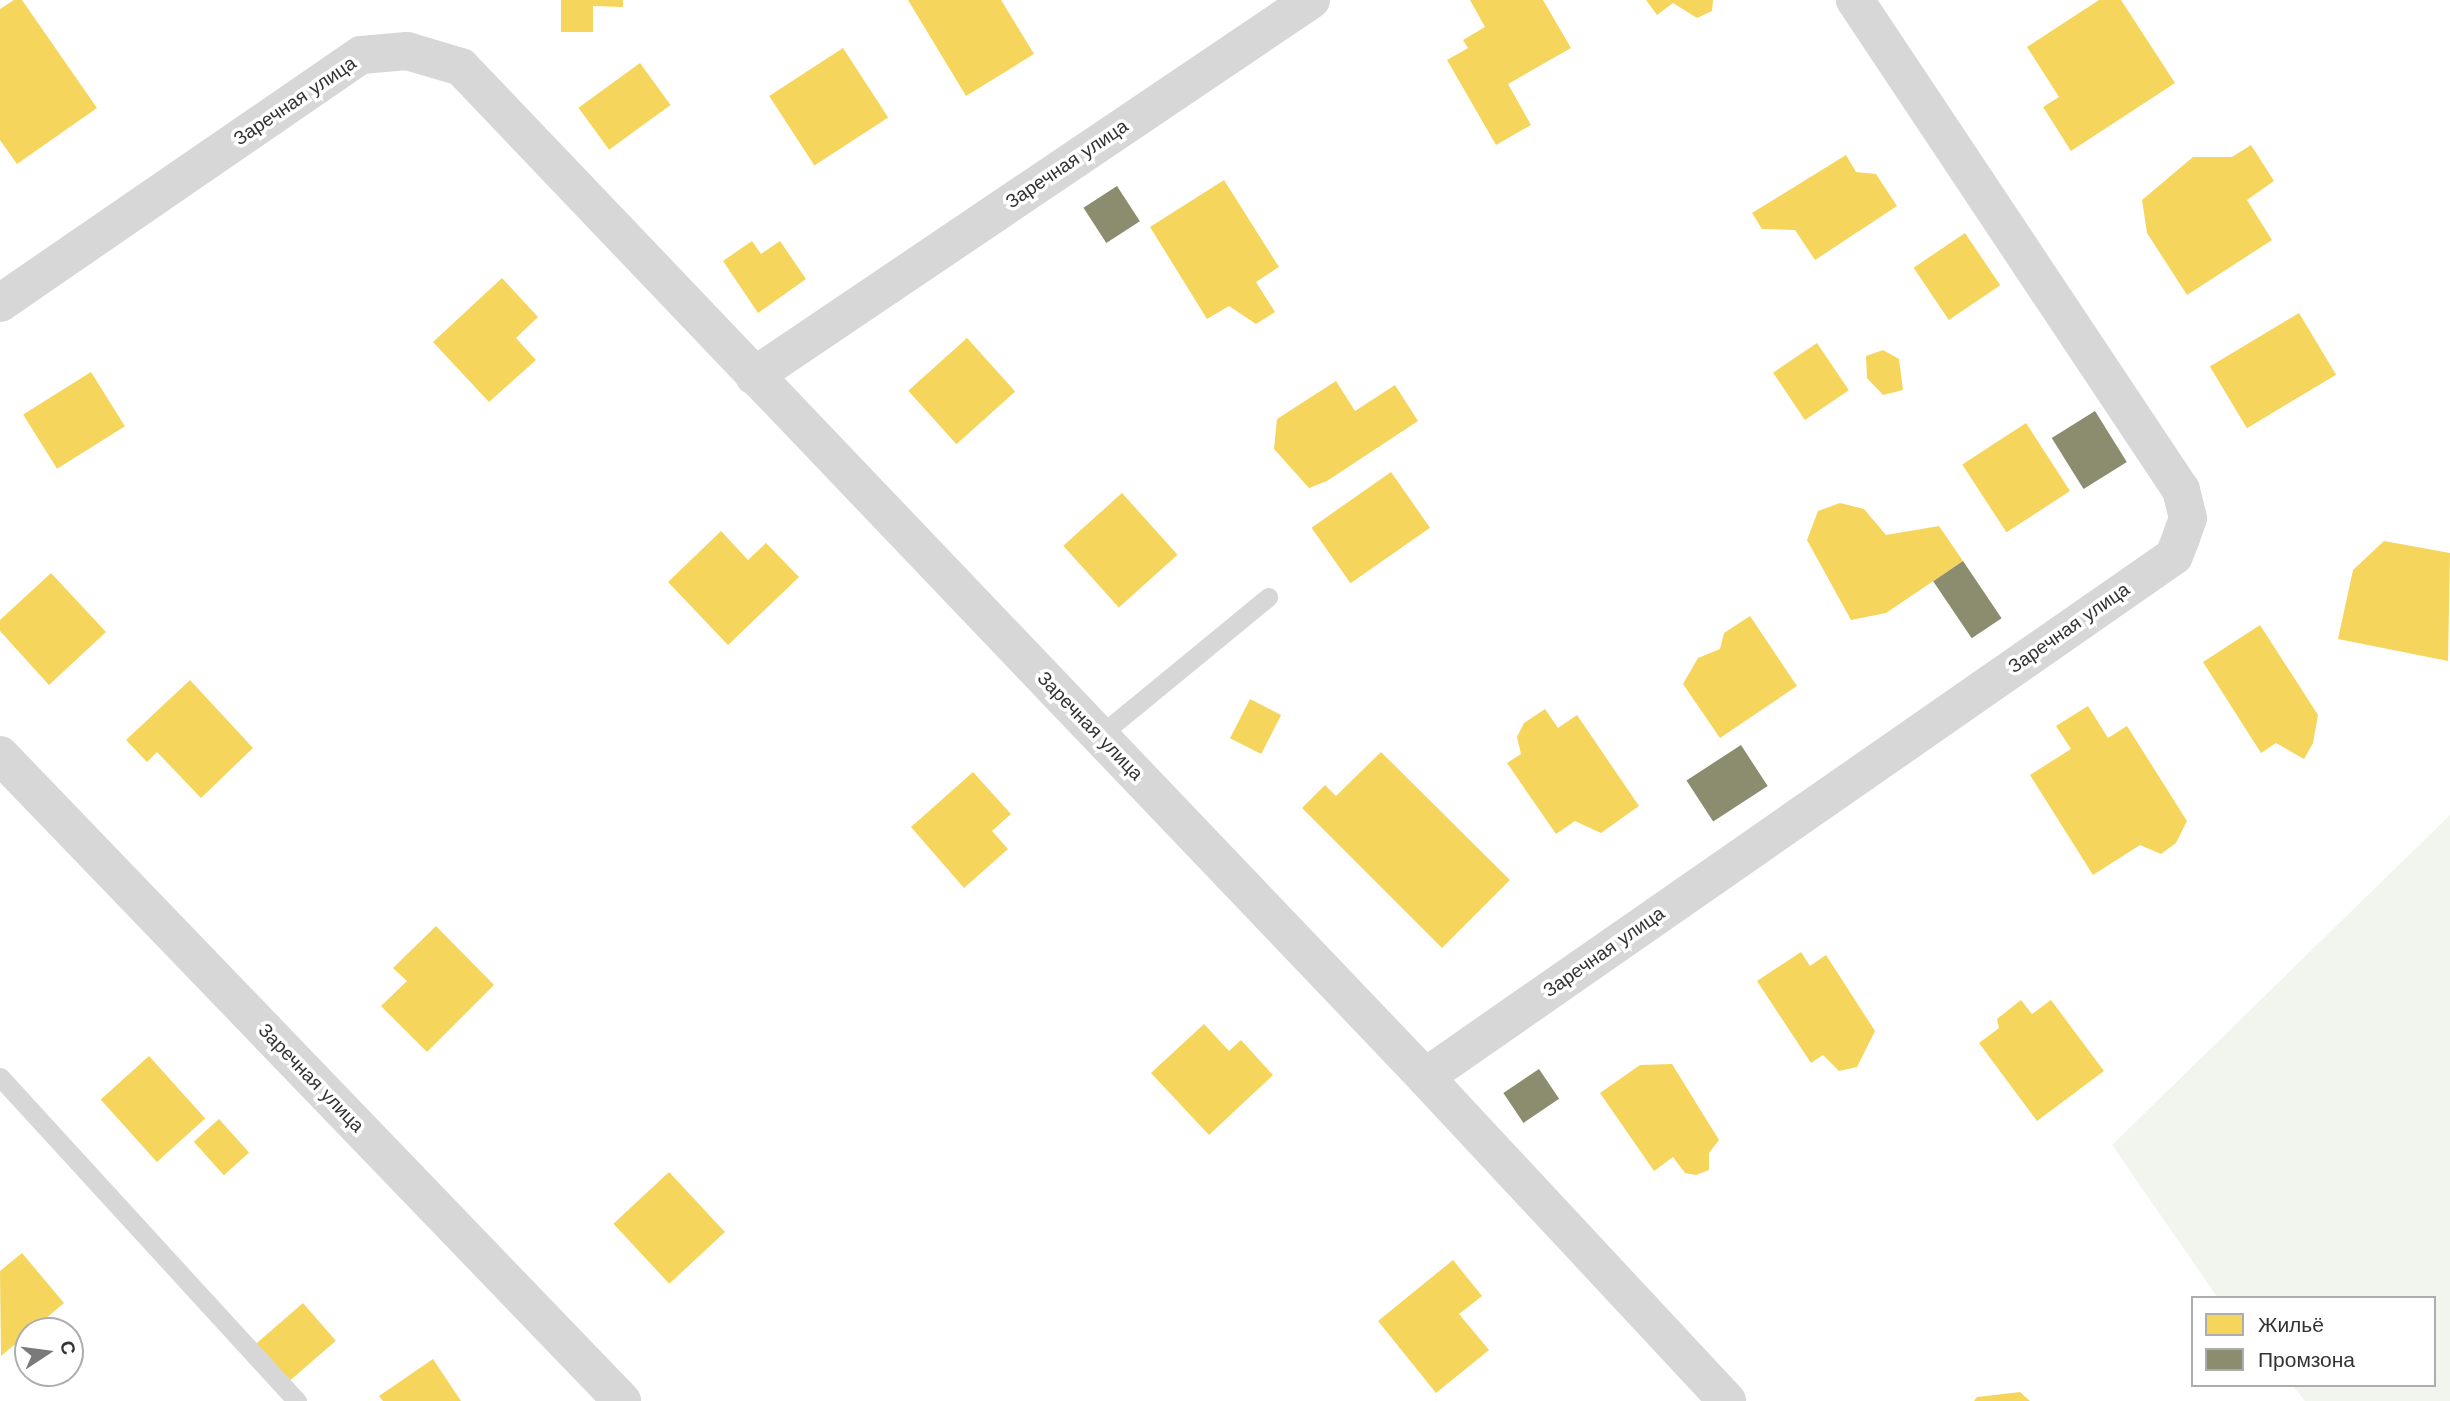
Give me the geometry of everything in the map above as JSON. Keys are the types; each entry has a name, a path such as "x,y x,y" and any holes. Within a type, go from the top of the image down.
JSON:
{"street":[{"name":"Заречная улица","path":"754,376 1311,0"},
{"name":"Заречная улица","path":"1425,1076 2174,556 2188,518 2181,491 1855,0"},
{"name":"Заречная улица","path":"0,303 361,55 407,51 461,67 1425,1076 1727,1401"},
{"name":"Заречная улица","path":"0,755 618,1400"}],"lane":[{"path":"1099,736 1268,597"},
{"path":"0,1077 298,1401"}],"shaded area":[{"path":"2450,815 2450,1401 2305,1401 2294,1387 2436,1387 2436,1296 2217,1296 2112,1145"}],"building: Жильё":[{"path":"14,0 22,0 97,108 17,164 0,140 0,9"},
{"path":"561,0 623,0 623,7 593,6 593,32 561,32"},
{"path":"908,0 1001,0 1034,54 966,96"},
{"path":"1470,0 1543,0 1571,48 1508,84 1531,125 1496,145 1447,60 1468,48 1463,40 1485,27"},
{"path":"1646,0 1713,0 1712,11 1697,18 1673,3 1657,15"},
{"path":"2099,0 2121,0 2175,83 2071,151 2043,107 2059,97 2027,47"},
{"path":"843,48 888,118 814,166 769,96"},
{"path":"640,63 671,105 609,150 579,108"},
{"path":"2251,145 2274,181 2247,200 2272,240 2187,295 2147,233 2142,200 2193,157 2232,157"},
{"path":"1846,155 1856,172 1876,174 1897,206 1815,260 1795,230 1762,229 1752,213"},
{"path":"1224,180 1279,267 1256,282 1275,312 1256,324 1229,306 1207,319 1150,227"},
{"path":"1965,233 2000,285 1949,320 1914,268"},
{"path":"752,241 761,254 780,241 806,279 758,313 723,261"},
{"path":"502,278 538,317 516,338 536,360 489,402 433,342"},
{"path":"2299,313 2336,375 2247,428 2210,367"},
{"path":"967,338 1015,392 956,444 908,391"},
{"path":"1817,343 1849,390 1805,420 1773,373"},
{"path":"1883,350 1899,359 1903,390 1883,395 1867,378 1866,356"},
{"path":"91,372 125,426 57,469 23,414"},
{"path":"1336,381 1355,411 1395,385 1418,421 1327,481 1309,488 1274,449 1277,419"},
{"path":"2026,423 2070,491 2006,532 1962,464"},
{"path":"1391,472 1430,528 1351,583 1312,528"},
{"path":"1122,493 1178,555 1119,608 1063,546"},
{"path":"1840,503 1864,509 1886,535 1939,526 1963,561 1886,613 1851,620 1807,540 1818,511"},
{"path":"721,531 748,560 766,543 799,577 728,645 668,582"},
{"path":"2384,541 2450,553 2448,661 2338,639 2353,570"},
{"path":"51,573 106,632 49,685 0,631 0,620"},
{"path":"1750,616 1797,686 1720,738 1683,684 1698,658 1720,649 1724,633"},
{"path":"2260,625 2318,715 2313,743 2304,759 2276,743 2261,753 2203,662"},
{"path":"190,680 253,748 201,798 157,752 147,762 126,740"},
{"path":"1250,699 1281,715 1261,754 1230,738"},
{"path":"2088,706 2108,738 2127,726 2187,821 2176,843 2161,854 2140,845 2093,875 2030,775 2071,749 2056,726"},
{"path":"1545,709 1558,728 1577,715 1639,806 1601,833 1575,821 1556,834 1507,763 1521,754 1517,737 1524,723"},
{"path":"1381,752 1510,880 1442,948 1302,808 1325,785 1336,796"},
{"path":"973,772 1011,814 992,831 1008,849 964,888 911,827"},
{"path":"436,926 494,985 427,1052 381,1006 407,981 393,968"},
{"path":"1801,952 1810,966 1826,955 1875,1031 1857,1067 1839,1071 1823,1055 1811,1063 1757,981"},
{"path":"2021,1000 2032,1014 2051,1000 2104,1071 2037,1121 1979,1043 1999,1028 1997,1019"},
{"path":"1204,1024 1229,1051 1241,1040 1273,1075 1209,1135 1151,1073"},
{"path":"149,1056 205,1118 157,1162 101,1099"},
{"path":"1672,1064 1719,1140 1709,1153 1709,1170 1696,1175 1685,1173 1673,1157 1654,1171 1600,1093 1640,1065"},
{"path":"219,1119 249,1152 224,1175 194,1142"},
{"path":"669,1172 725,1232 669,1284 613,1224"},
{"path":"22,1253 64,1303 47,1317 14,1317 14,1345 1,1356 0,1271"},
{"path":"1453,1260 1482,1296 1459,1314 1489,1350 1436,1393 1378,1321"},
{"path":"303,1303 336,1341 284,1386 251,1348"},
{"path":"433,1359 461,1401 383,1401 379,1396"},
{"path":"2020,1392 2030,1401 1974,1401 1977,1397"}],"building: Промзона":[{"path":"1117,186 1140,221 1106,243 1083,208"},
{"path":"2095,411 2127,462 2084,489 2052,438"},
{"path":"1963,561 2002,618 1972,638 1933,581"},
{"path":"1741,745 1768,786 1713,821 1686,780"},
{"path":"1539,1069 1559,1099 1523,1123 1503,1093"}]}
